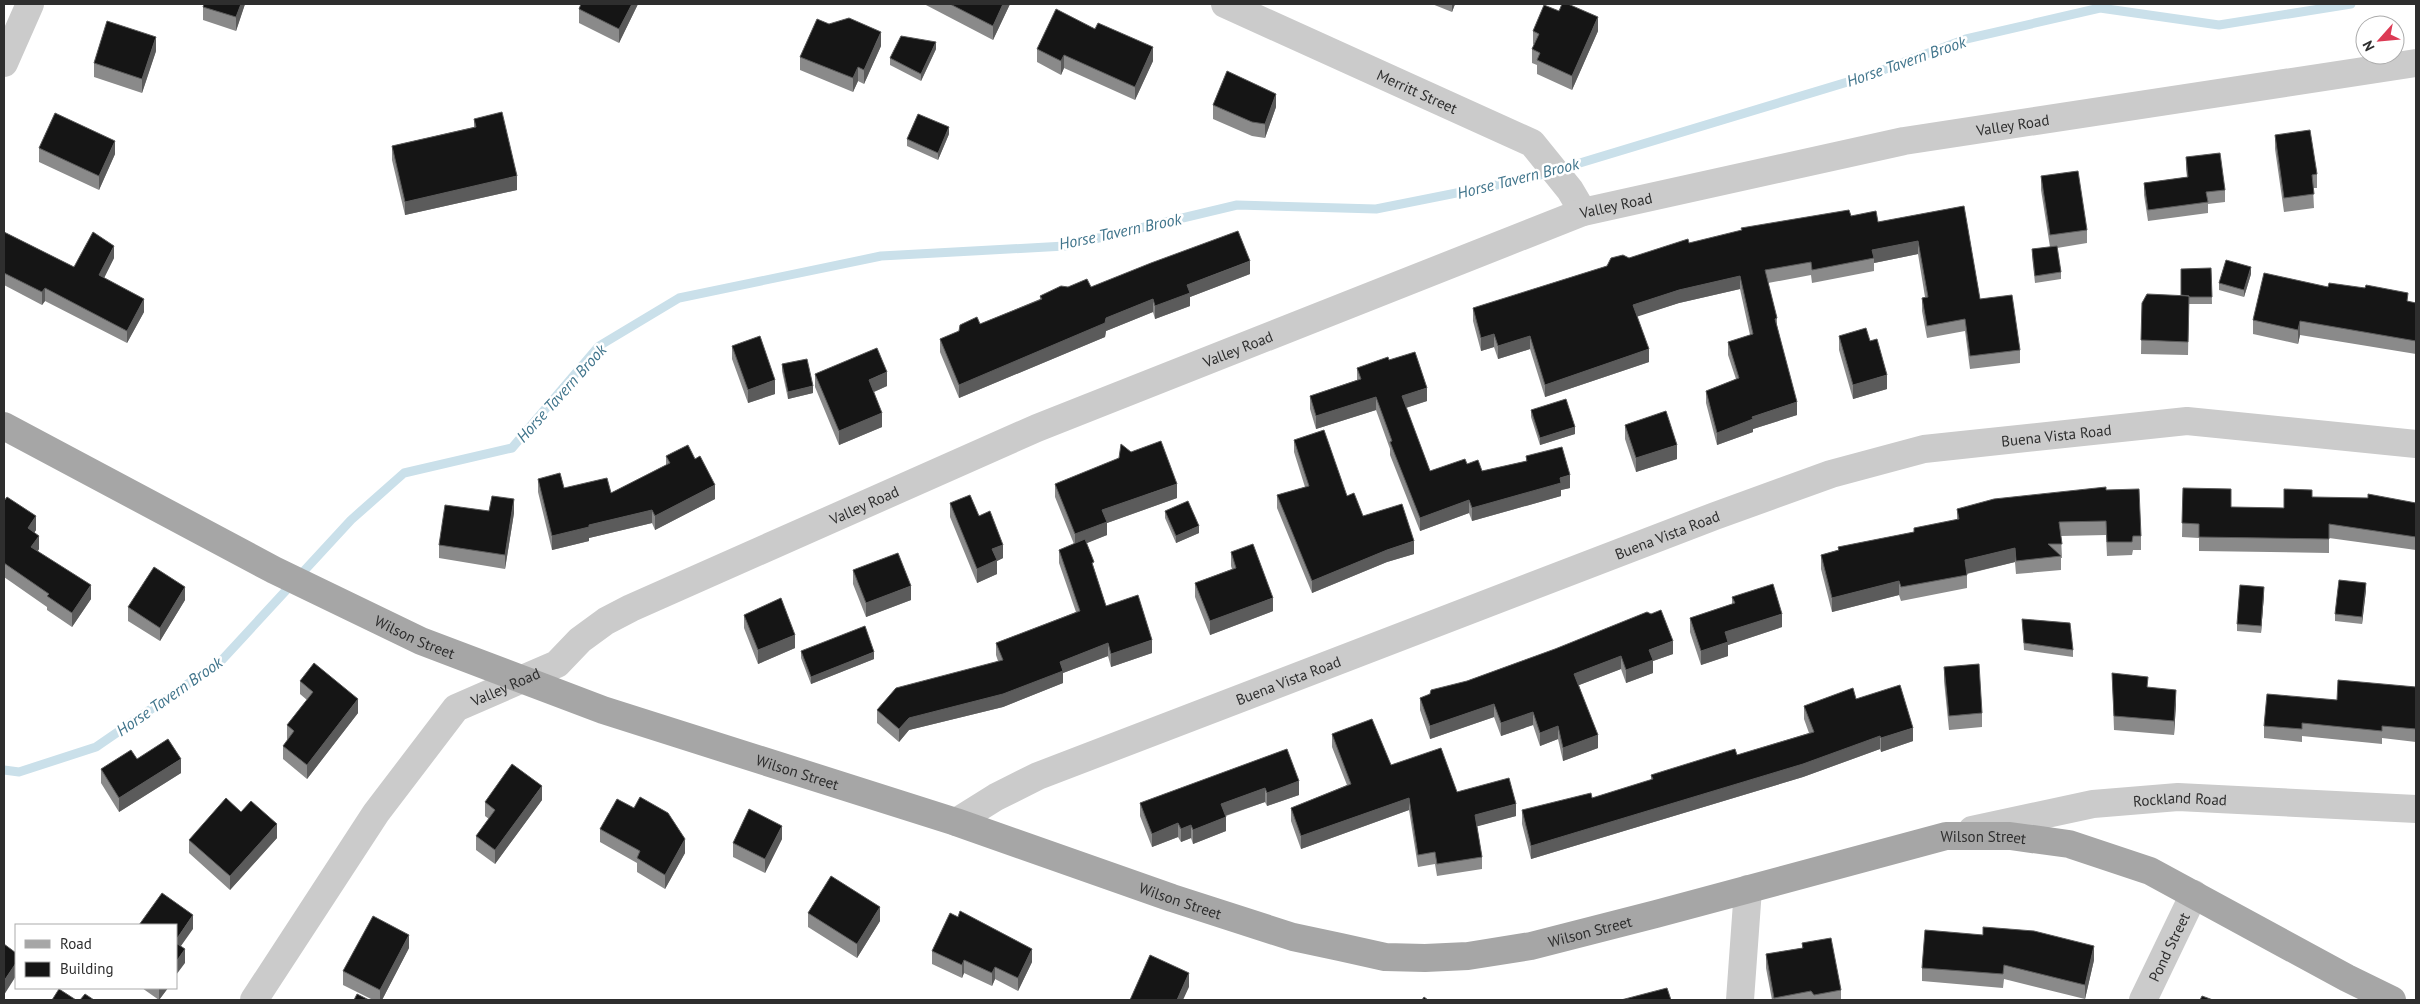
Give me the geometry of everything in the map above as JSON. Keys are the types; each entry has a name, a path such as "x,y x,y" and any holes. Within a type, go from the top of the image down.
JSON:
{"main road":[{"name":"Wilson Street","path":"4,426 274,570 421,641 603,710 956,822 1172,898 1292,937 1385,957 1468,956 1531,946 1946,836 2010,836 2068,844 2150,871 2347,978 2392,1000"}],"street":[{"path":"4,63 30,4"},
{"name":"Merritt Street","path":"1225,4 1532,142 1576,201"},
{"name":"Valley Road","path":"254,1000 376,813 456,708 521,678 557,664 580,640 606,621 631,608 1037,428 1576,201 1904,141 2416,63"},
{"name":"Buena Vista Road","path":"956,822 996,797 1056,769 1715,516 1831,474 1924,449 2187,421 2416,444"},
{"name":"Rockland Road","path":"1946,836 2094,804 2178,797 2416,809"},
{"path":"1740,1000 1748,889"},
{"name":"Pond Street","path":"2144,1000 2194,894"}],"building":[{"path":"204,4 241,4 236,17 203,7"},
{"path":"581,4 632,4 619,29 579,9"},
{"path":"950,4 1003,4 993,26"},
{"path":"1562,4 1568,4 1598,17 1572,76 1537,60 1540,53 1532,49 1539,34 1533,31 1544,5 1559,11"},
{"path":"1056,9 1095,29 1098,23 1153,47 1135,87 1064,55 1061,61 1037,49"},
{"path":"849,18 881,32 864,70 858,67 853,78 800,57 817,19 829,24"},
{"path":"107,21 156,37 142,79 94,63"},
{"path":"901,36 936,42 921,74 890,58"},
{"path":"1227,71 1276,94 1265,124 1252,122 1213,105"},
{"path":"502,112 517,176 405,202 392,146 476,127 474,119"},
{"path":"55,113 115,141 99,176 39,148"},
{"path":"918,114 949,127 938,153 907,139"},
{"path":"2310,130 2317,174 2312,175 2314,194 2284,198 2275,135"},
{"path":"2220,153 2225,190 2206,192 2208,202 2148,210 2144,183 2188,177 2186,157"},
{"path":"2078,171 2087,230 2050,235 2041,176"},
{"path":"1964,206 1980,299 2012,295 2020,350 1970,356 1965,319 1927,326 1922,298 1928,297 1918,241 1872,250 1874,258 1812,270 1811,262 1765,270 1777,318 1775,319 1797,402 1752,417 1753,419 1717,433 1706,391 1739,378 1728,342 1753,334 1740,276 1679,290 1633,305 1649,349 1545,385 1530,336 1498,346 1494,334 1481,338 1473,308 1607,266 1611,258 1623,255 1629,258 1688,239 1689,243 1742,230 1741,228 1849,210 1851,216 1876,211 1878,222"},
{"path":"1238,231 1250,261 1187,285 1190,293 1155,306 1153,299 1106,318 1105,323 959,385 940,339 959,331 960,325 977,317 980,324 1042,299 1040,296 1061,286 1068,287 1087,279 1091,287"},
{"path":"4,232 74,267 93,232 114,246 99,275 144,299 127,331 45,288 42,292 4,273"},
{"path":"2057,246 2061,272 2035,276 2032,249"},
{"path":"2226,260 2251,267 2244,290 2219,283"},
{"path":"2211,268 2212,297 2181,295 2181,269"},
{"path":"2264,273 2328,287 2329,283 2365,288 2366,285 2408,293 2407,301 2416,303 2416,341 2300,321 2298,330 2253,320"},
{"path":"2147,294 2189,296 2188,342 2141,340 2142,303"},
{"path":"1866,328 1870,341 1877,339 1887,375 1853,385 1839,336"},
{"path":"760,336 775,380 748,390 732,346"},
{"path":"877,348 887,372 869,380 882,413 839,431 815,374"},
{"path":"1415,352 1427,388 1402,396 1430,471 1465,459 1467,464 1478,460 1482,471 1527,461 1526,456 1562,447 1570,475 1560,478 1561,483 1472,508 1469,500 1420,518 1390,442 1392,441 1376,397 1316,416 1310,396 1361,379 1357,368 1388,357 1389,360"},
{"path":"807,359 813,386 788,392 782,364"},
{"path":"1566,399 1575,427 1540,438 1531,410"},
{"path":"1666,411 1677,445 1636,458 1625,425"},
{"path":"1324,430 1347,496 1354,493 1363,516 1402,504 1414,541 1312,581 1277,495 1309,486 1294,440"},
{"path":"1161,441 1177,484 1102,510 1107,522 1075,534 1055,484 1119,458 1121,444 1131,452"},
{"path":"688,445 695,459 700,456 715,485 655,516 652,510 552,536 538,479 560,473 564,488 607,478 611,493 670,463 666,456"},
{"path":"2106,487 2106,490 2139,489 2141,536 2133,536 2132,542 2107,542 2106,521 2059,522 2062,544 2048,544 2061,556 2016,561 2015,548 1965,560 1967,575 1901,587 1899,581 1832,598 1821,555 1839,550 1838,547 1914,532 1914,528 1959,519 1957,509 1994,499"},
{"path":"2183,488 2231,489 2231,507 2284,508 2284,489 2312,490 2312,497 2368,498 2368,494 2416,503 2416,537 2329,524 2329,539 2199,537 2199,524 2182,523"},
{"path":"970,495 979,516 990,511 1003,545 992,549 997,560 977,569 950,503"},
{"path":"492,496 514,499 505,555 439,545 445,505 489,511"},
{"path":"7,497 36,516 28,528 39,536 31,547 91,585 72,613 47,596 49,594 4,563 4,501"},
{"path":"1188,501 1199,526 1176,536 1165,511"},
{"path":"1085,539 1094,562 1092,563 1106,606 1138,595 1152,640 1111,654 1108,643 1060,662 1063,671 1003,694 909,718 899,729 877,710 896,688 1003,660 996,643 1080,611 1059,550"},
{"path":"1253,544 1273,598 1210,621 1195,583 1236,568 1231,552"},
{"path":"898,553 911,586 866,603 853,570"},
{"path":"154,567 185,587 160,628 128,607"},
{"path":"2339,580 2366,583 2362,617 2335,614"},
{"path":"1773,584 1782,614 1725,632 1728,642 1701,651 1690,618 1735,603 1732,597"},
{"path":"2240,585 2264,587 2261,626 2237,624"},
{"path":"781,598 795,635 758,650 744,615"},
{"path":"1661,610 1673,641 1649,650 1653,660 1626,670 1621,656 1574,674 1598,735 1563,748 1558,726 1540,733 1533,712 1501,723 1494,704 1430,726 1420,698 1430,694 1431,690 1467,681 1555,649 1647,612 1651,614"},
{"path":"2022,619 2070,623 2073,650 2024,643"},
{"path":"865,626 874,652 811,677 801,651"},
{"path":"314,663 358,699 307,765 283,746 294,731 287,725 313,692 300,681"},
{"path":"1979,664 1982,713 1949,716 1944,667"},
{"path":"2112,673 2148,677 2147,687 2176,690 2174,721 2114,716"},
{"path":"2338,680 2416,687 2416,729 2382,726 2382,731 2302,723 2302,729 2264,726 2267,694 2337,700"},
{"path":"1900,685 1913,728 1881,738 1880,736 1803,764 1531,846 1522,810 1591,793 1592,798 1653,779 1651,775 1735,749 1737,755 1814,732 1804,706 1853,688 1856,699"},
{"path":"1372,719 1391,765 1441,748 1457,792 1509,778 1516,804 1475,815 1482,857 1437,864 1435,852 1418,855 1409,798 1301,836 1291,808 1351,784 1332,734"},
{"path":"168,739 181,759 119,798 101,769 131,750 137,759"},
{"path":"1287,749 1299,781 1267,793 1265,788 1221,804 1226,817 1193,830 1191,825 1181,829 1178,823 1152,834 1140,803"},
{"path":"512,764 542,786 495,850 476,836 495,810 485,802"},
{"path":"640,797 668,813 685,839 665,875 637,858 640,851 600,829 617,799 634,808"},
{"path":"226,798 241,812 251,801 277,824 230,876 189,840"},
{"path":"749,809 782,826 765,859 733,843"},
{"path":"831,876 880,907 857,944 808,913"},
{"path":"162,893 193,915 178,937 178,924 140,924"},
{"path":"960,911 1032,949 1018,978 995,967 992,973 964,960 962,965 932,951 950,913 958,917"},
{"path":"373,916 409,935 380,990 343,971"},
{"path":"1983,927 2034,931 2094,946 2085,985 2004,965 2003,974 1922,968 1925,930 1983,935"},
{"path":"1831,938 1841,990 1814,995 1811,991 1774,998 1766,954 1803,948 1802,943"},
{"path":"4,944 15,952 15,964 4,981"},
{"path":"178,944 185,949 178,959"},
{"path":"1150,955 1189,973 1177,1000 1130,1000"},
{"path":"1667,988 1671,1000 1621,1000"},
{"path":"59,989 76,1000 52,1000"},
{"path":"85,994 94,1000 80,1000"},
{"path":"357,994 369,1000 354,1000"},
{"path":"2202,996 2213,1000 2200,1000"}],"waterway":[{"name":"Horse Tavern Brook","path":"4,770 19,772 96,747 221,661 351,520 404,473 512,448 599,346 679,298 881,256 1065,246 1237,205 1376,209 1527,179 1864,77 1966,39 2100,8 2219,25 2351,4"}]}
